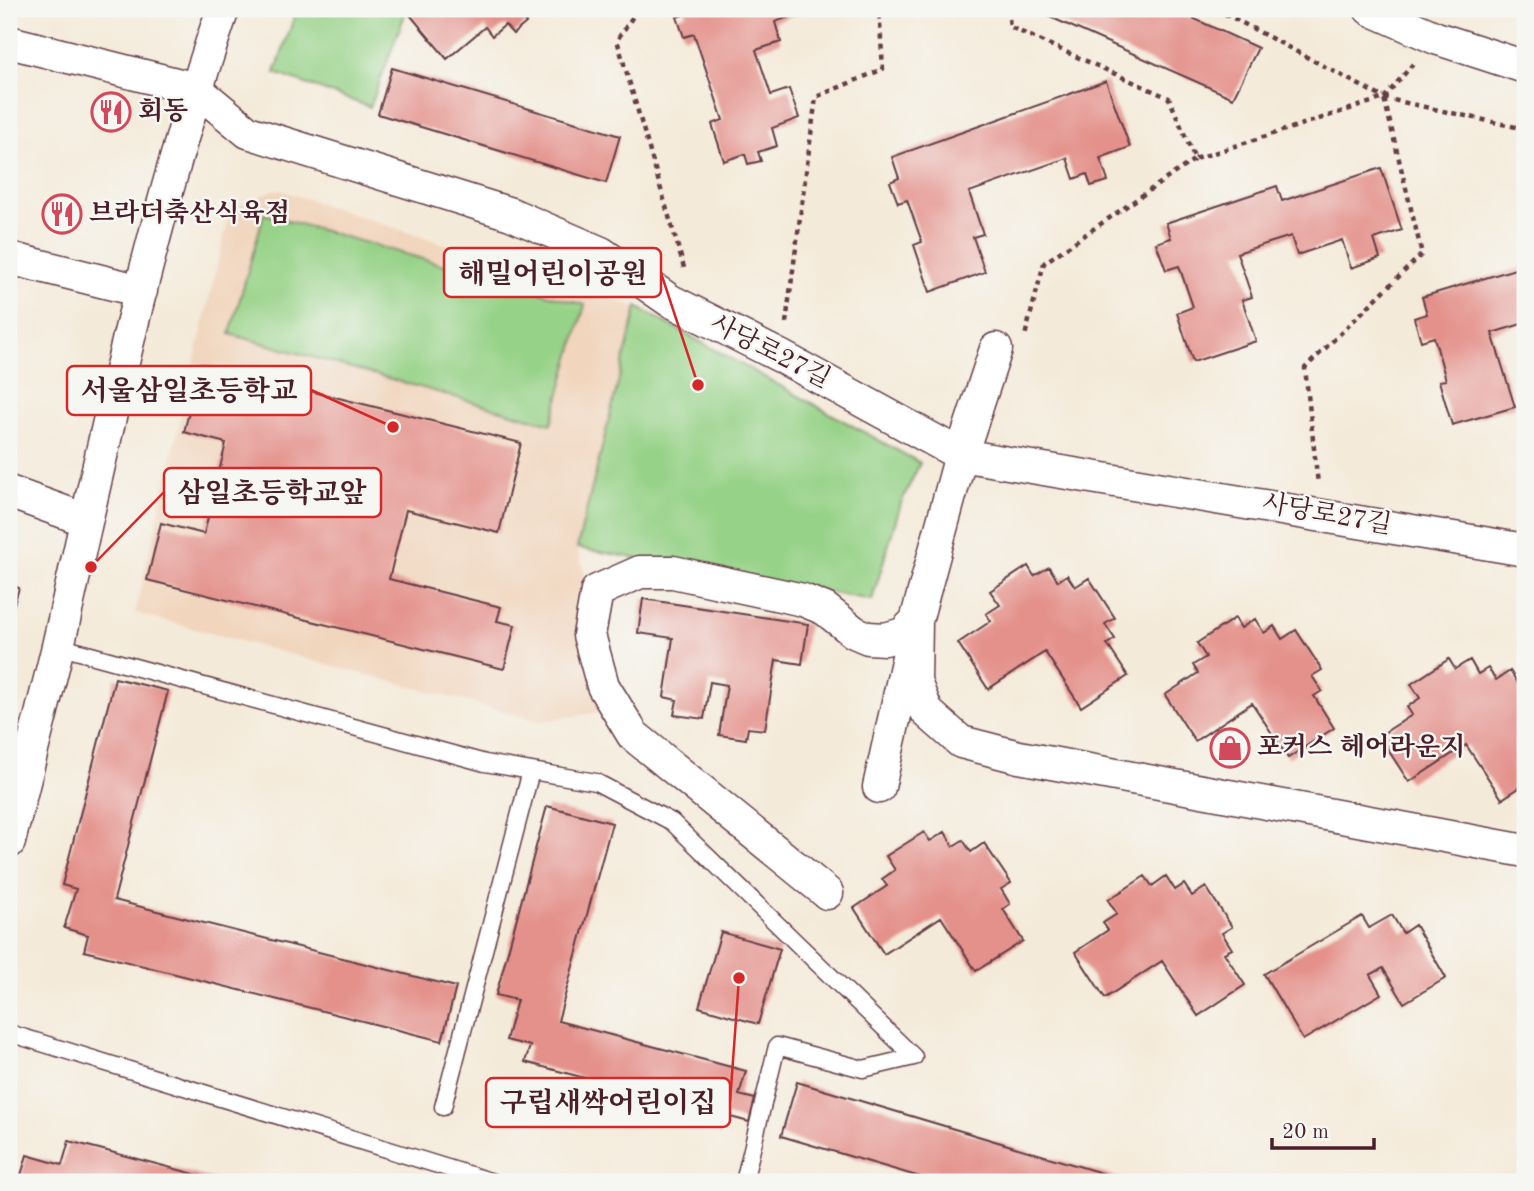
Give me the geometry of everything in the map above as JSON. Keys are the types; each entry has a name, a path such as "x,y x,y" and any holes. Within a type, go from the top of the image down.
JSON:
{"street":[{"path":"9,842 141,291 195,89 223,9"},
{"path":"1370,9 1436,38 1525,67"},
{"name":"사당로27길","path":"9,42 195,89 248,132 511,214 601,253 669,300 782,357 961,455 1525,550"},
{"path":"9,258 141,291"},
{"path":"878,787 916,621 961,455 1010,345"},
{"path":"9,492 86,520"},
{"path":"827,893 633,735 603,686 589,635 597,591 640,572 673,572 803,600 825,609 854,632 868,638 886,639 903,634 916,621"},
{"path":"916,621 915,682 927,712 961,742 1019,757 1525,851"}],"lane":[{"path":"58,646 485,763 596,782 671,822 914,1057 863,1069 777,1046 744,1182"},
{"path":"443,1107 531,771"},
{"path":"9,1033 493,1182"}],"path":[{"path":"638,9 617,40 698,315"},
{"path":"782,357 816,97 883,69 879,9"},
{"path":"1008,9 1010,27 1169,99 1195,159"},
{"path":"1216,9 1384,98 1525,129"},
{"path":"1010,345 1044,263 1195,159 1384,98 1436,38"},
{"path":"1322,514 1305,368 1422,254 1384,98"}],"shaded area":[{"path":"276,189 637,307 577,548 625,708 540,721 135,613 230,210"}],"green space":[{"path":"297,9 407,9 370,107 275,73"},
{"path":"264,214 585,305 551,424 230,334"},
{"path":"637,307 920,463 901,503 872,600 577,548"}],"building":[{"path":"513,9 526,23 513,34 505,25 492,36 485,27 447,59 406,10"},
{"path":"684,9 811,9 775,22 781,42 756,50 771,95 789,89 799,118 772,128 777,146 758,152 761,161 748,164 745,154 724,161 712,124 723,120 694,34 684,37 677,17 686,14"},
{"path":"1032,9 1173,9 1258,48 1233,98"},
{"path":"392,68 620,136 606,183 378,114"},
{"path":"1106,81 1130,147 1100,158 1108,181 1091,186 1087,174 1074,179 1067,158 969,192 983,234 973,237 985,272 930,292 914,245 922,242 907,200 898,203 890,182 899,178 892,157"},
{"path":"1381,168 1402,230 1374,239 1380,258 1351,268 1342,240 1297,255 1291,236 1237,253 1252,297 1242,300 1256,341 1193,362 1177,313 1193,307 1179,266 1166,270 1156,243 1171,238 1166,223 1277,186 1282,201"},
{"path":"1525,266 1525,323 1492,333 1515,407 1452,425 1439,381 1446,380 1434,337 1421,341 1414,318 1427,314 1422,297"},
{"path":"201,364 521,443 499,533 406,510 389,579 501,607 497,621 515,625 504,669 147,580 161,523 204,534 226,443 184,432"},
{"path":"1028,566 1034,576 1049,567 1058,581 1067,575 1075,587 1089,578 1115,618 1105,624 1115,639 1107,644 1128,676 1081,707 1045,652 988,689 958,643 991,621 986,614 1000,605 990,591"},
{"path":"9,585 19,588 9,621"},
{"path":"643,599 808,624 802,664 776,660 765,730 748,728 746,739 719,735 727,685 710,682 704,719 674,715 677,700 664,697 673,638 638,633"},
{"path":"1235,618 1241,628 1255,619 1264,633 1274,626 1282,639 1296,630 1322,670 1312,676 1322,691 1314,696 1334,728 1288,758 1252,703 1195,741 1165,695 1198,673 1193,665 1206,657 1197,643"},
{"path":"1449,659 1455,669 1470,660 1478,674 1488,668 1496,680 1510,671 1525,694 1525,784 1502,799 1466,745 1409,782 1379,736 1412,715 1407,707 1420,698 1411,684"},
{"path":"115,678 168,691 114,900 456,987 442,1041 84,951 88,935 64,928 76,889 62,885"},
{"path":"547,806 612,823 558,1021 746,1071 739,1095 755,1099 749,1122 525,1062 530,1046 506,1040 517,1000 496,995"},
{"path":"924,832 930,841 945,832 953,846 963,840 971,852 984,843 1011,883 1001,889 1010,904 1003,909 1023,941 976,971 941,917 884,954 854,908 887,886 882,879 895,870 886,856"},
{"path":"1145,876 1152,886 1166,876 1175,890 1184,884 1192,896 1206,887 1232,927 1222,933 1232,949 1224,953 1245,985 1198,1016 1162,961 1105,998 1075,952 1108,930 1103,923 1117,914 1108,900"},
{"path":"1392,915 1403,933 1415,925 1446,978 1404,1003 1383,968 1370,975 1381,994 1303,1040 1264,974 1362,916 1369,928"},
{"path":"721,932 780,949 758,1024 699,1007"},
{"path":"797,1082 1132,1182 937,1182 781,1136"},
{"path":"69,1141 221,1182 19,1182 27,1155 62,1165"}],"place":[{"name":"회동","path":"111,112"},
{"name":"브라더축산식육점","path":"62,214"},
{"name":"해밀어린이공원","path":"698,385"},
{"name":"서울삼일초등학교","path":"393,427"},
{"name":"삼일초등학교앞","path":"91,567"},
{"name":"포커스 헤어라운지","path":"1230,748"},
{"name":"구립새싹어린이집","path":"739,978"}]}
